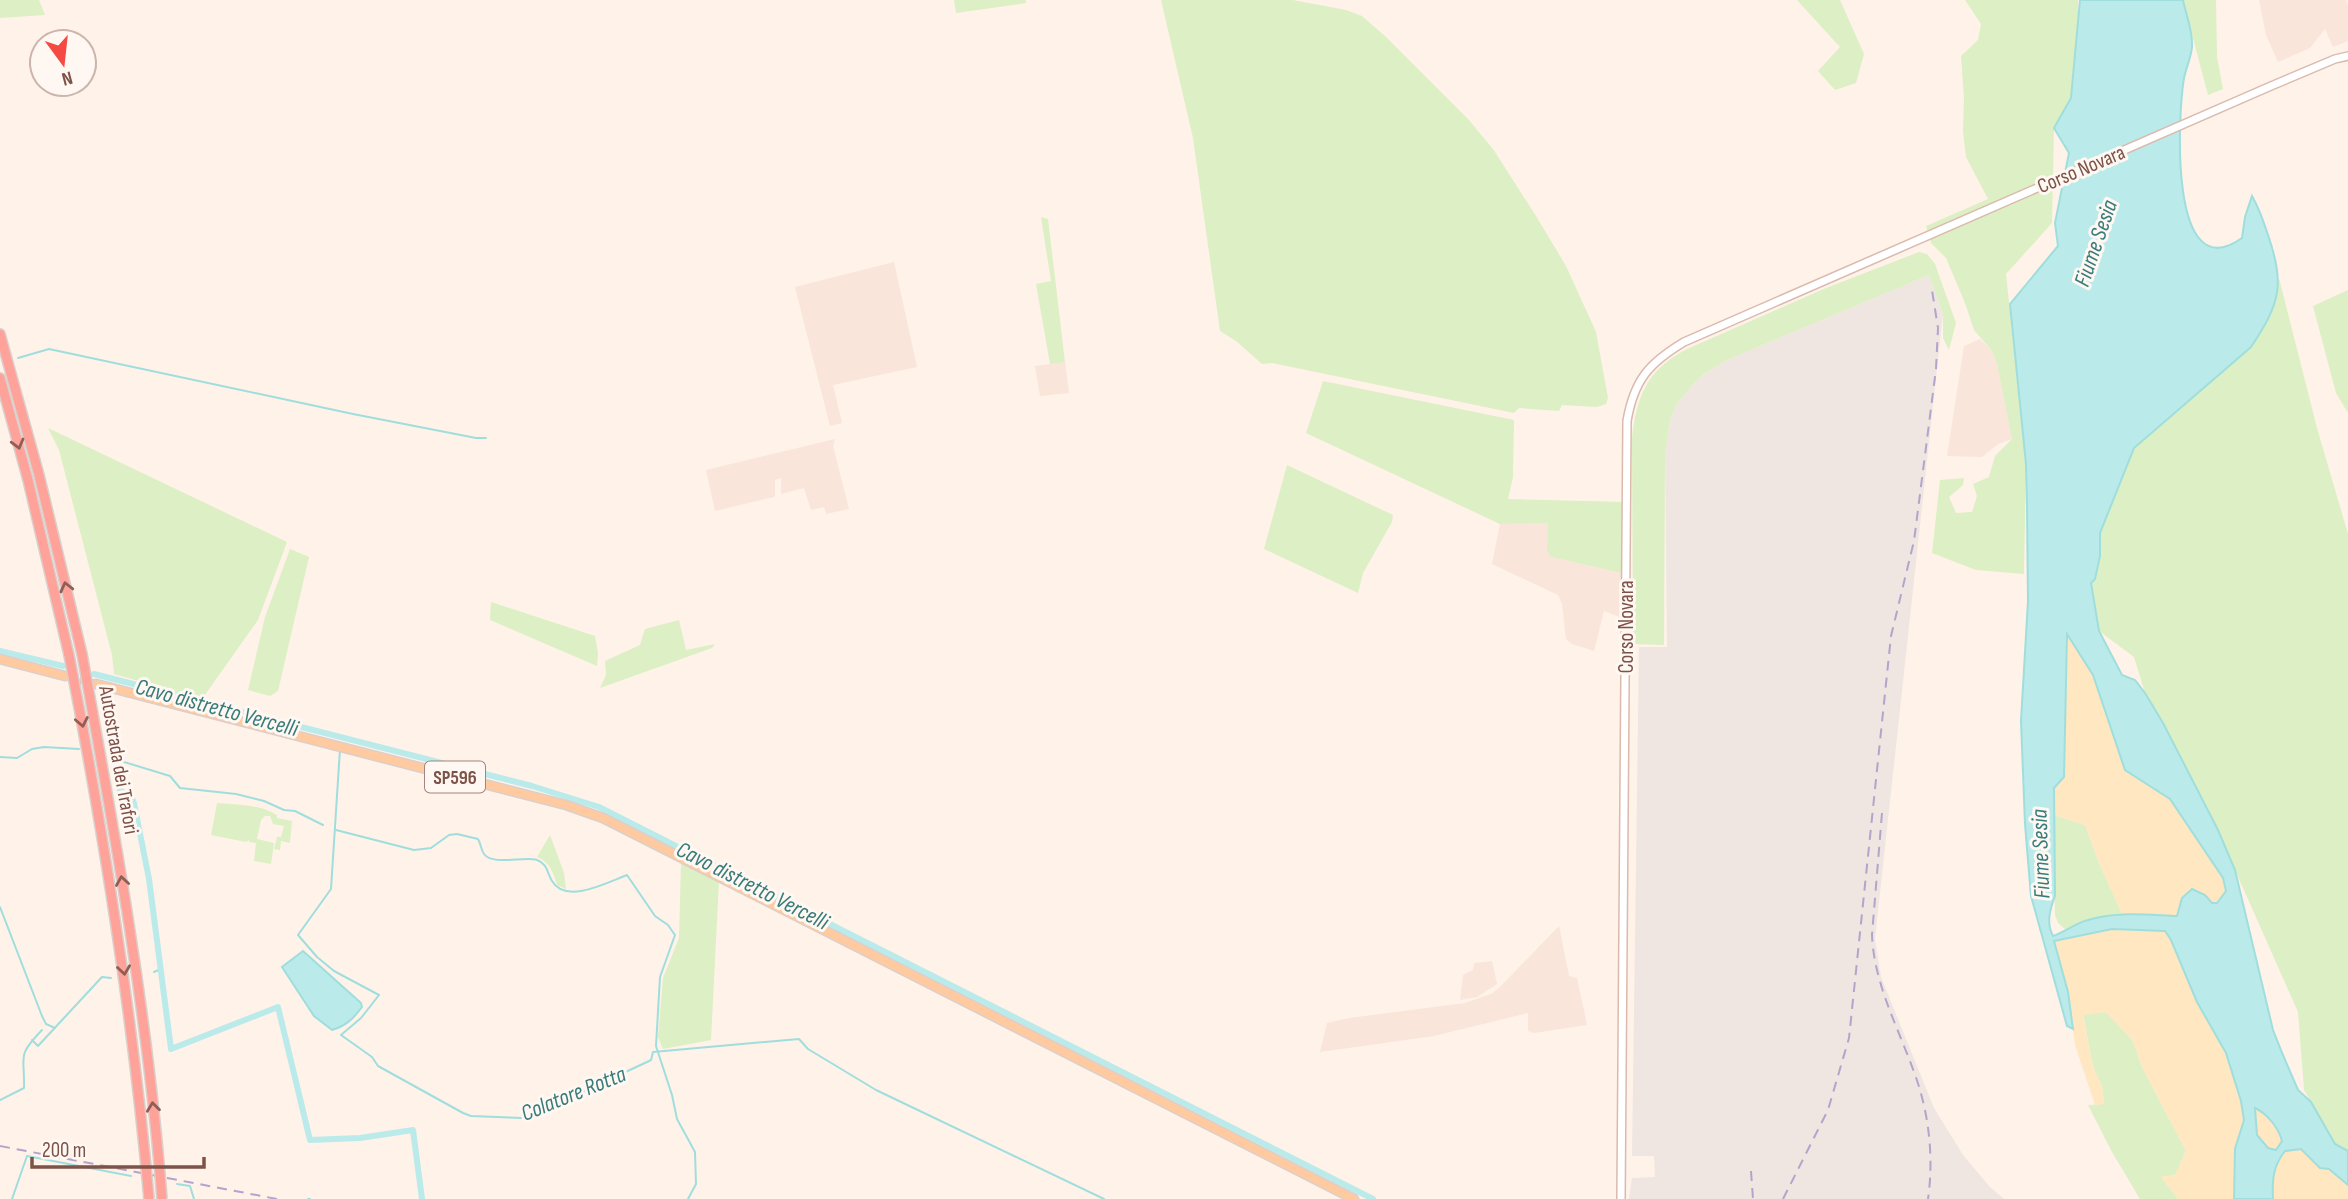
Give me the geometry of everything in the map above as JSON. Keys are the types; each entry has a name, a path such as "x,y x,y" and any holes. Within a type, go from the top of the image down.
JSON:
{"highway":[{"name":"Autostrada dei Trafori","path":"0,334 39,475 82,654 137,977 162,1199"},
{"name":"Autostrada dei Trafori","path":"0,378 28,480 69,655 96,796 125,977 149,1199"}],"main road":[{"name":"Corso Novara","path":"1621,1199 1627,421 1632,396 1645,373 1660,356 1684,342 2348,54"},
{"path":"0,659 65,676"},
{"name":"SP596","path":"96,684 586,811 1354,1199"}],"shaded area":[{"path":"2259,0 2346,0 2348,41 2333,47 2325,29 2310,48 2278,62 2266,35"},
{"path":"894,262 917,367 833,385 842,423 830,426 795,287"},
{"path":"1929,275 1943,314 1875,939 1881,977 1934,1108 1963,1155 2004,1199 1629,1199 1632,1178 1655,1177 1654,1156 1632,1156 1639,647 1667,647 1665,456 1670,420 1677,404 1689,389 1704,374 1727,360"},
{"path":"1980,339 1992,351 1997,364 2012,439 1998,444 1982,457 1947,456 1964,346"},
{"path":"1065,362 1069,393 1040,396 1035,366"},
{"path":"835,439 833,446 849,509 826,514 824,507 811,510 804,488 781,494 781,478 775,480 774,497 715,511 706,470"},
{"path":"1549,523 1547,550 1551,557 1622,573 1622,618 1604,611 1594,651 1572,644 1566,639 1562,604 1558,595 1492,564 1500,524"},
{"path":"1559,926 1569,976 1577,978 1587,1025 1534,1033 1528,1031 1528,1013 1434,1036 1320,1052 1327,1023 1465,1003 1491,994"},
{"path":"1492,961 1497,984 1477,997 1460,1000 1463,975 1473,970 1474,963"}],"green space":[{"path":"0,0 39,0 45,15 0,18"},
{"path":"954,0 1026,0 1026,3 956,13"},
{"path":"1161,0 1293,0 1346,10 1362,16 1386,37 1468,119 1493,149 1566,266 1596,332 1608,398 1606,404 1597,407 1562,405 1559,411 1519,408 1514,413 1272,363 1262,364 1220,331 1193,138"},
{"path":"1797,0 1840,0 1864,54 1856,83 1835,90 1818,71 1840,47"},
{"path":"1965,0 2078,0 2071,98 2054,128 2052,223 2006,274 2026,464 2024,574 1976,570 1932,553 1940,480 1964,478 1963,485 1949,497 1956,513 1972,512 1977,496 1973,484 1989,477 1995,456 2012,439 1992,351 1974,330 1946,258 1931,243 1926,226 1988,199 1966,157 1963,132 1961,56 1978,40 1981,24"},
{"path":"2183,0 2216,0 2217,57 2223,89 2208,95"},
{"path":"1041,217 1048,219 1065,362 1050,364 1036,284 1051,281"},
{"path":"1919,252 1927,254 1935,264 1956,323 1949,350 1943,338 1943,314 1929,275 1727,360 1704,374 1677,404 1670,420 1665,456 1664,645 1633,644 1632,438 1641,396 1653,375 1673,357 1687,349 1826,288"},
{"path":"2279,278 2317,428 2348,534 2348,1151 2335,1144 2304,1090 2298,1012 2208,809 2145,693 2134,657 2099,631 2091,583 2095,579 2100,556 2100,533 2134,448 2251,347 2276,298"},
{"path":"2348,290 2348,413 2336,393 2313,306"},
{"path":"1323,381 1514,420 1513,477 1508,499 1625,502 1622,573 1551,557 1547,550 1548,523 1500,524 1306,433"},
{"path":"48,428 287,542 258,620 202,699 114,674 112,655 59,450"},
{"path":"1287,465 1393,515 1392,522 1363,573 1358,593 1264,549"},
{"path":"290,549 309,557 278,691 270,696 248,690 265,617"},
{"path":"491,602 595,636 597,666 490,620"},
{"path":"679,620 686,650 715,644 712,648 600,688 606,675 605,661 640,645 645,629"},
{"path":"217,803 255,807 270,811 277,815 277,818 292,821 290,843 281,841 280,850 274,849 284,826 273,824 270,816 265,816 261,820 257,839 274,843 271,864 254,861 256,843 211,835"},
{"path":"2054,815 2085,825 2122,914 2087,920 2067,931 2058,923 2055,915"},
{"path":"550,835 564,873 566,889 557,885 548,865 537,857"},
{"path":"681,863 719,881 711,1040 663,1049 658,1037 663,978 679,938"},
{"path":"2106,1012 2133,1041 2142,1067 2186,1151 2175,1175 2161,1177 2178,1199 2140,1199 2088,1105 2104,1104 2102,1086 2093,1067 2083,1014"}],"sand":[{"path":"2066,633 2093,675 2125,770 2170,799 2223,878 2226,891 2217,903 2212,903 2205,895 2182,898 2177,916 2122,914 2085,825 2054,815 2054,788 2064,777"},
{"path":"2112,929 2165,931 2197,1002 2226,1053 2244,1120 2235,1149 2234,1199 2178,1199 2161,1177 2175,1175 2186,1151 2142,1067 2133,1041 2106,1012 2083,1015 2093,1067 2102,1086 2104,1104 2095,1105 2075,1045 2068,992 2053,941"},
{"path":"2255,1107 2276,1127 2282,1142 2276,1150 2268,1149 2257,1135"},
{"path":"2301,1149 2320,1168 2329,1169 2348,1185 2348,1199 2273,1199 2274,1174 2278,1162 2285,1151"}],"water":[{"name":"Fiume Sesia","path":"2080,0 2183,0 2192,47 2184,78 2180,158 2183,191 2190,220 2201,240 2218,248 2242,238 2252,196 2273,250 2278,279 2269,317 2251,347 2134,448 2100,533 2100,556 2095,579 2091,583 2099,631 2122,675 2135,680 2163,723 2218,830 2235,870 2273,1030 2298,1090 2311,1102 2335,1144 2348,1151 2348,1185 2329,1169 2320,1168 2301,1149 2285,1151 2278,1162 2274,1174 2273,1199 2234,1199 2235,1149 2244,1120 2241,1101 2226,1053 2197,1002 2165,931 2112,929 2054,941 2068,992 2073,1029 2067,1026 2031,896 2021,721 2028,601 2026,464 2010,304 2058,246 2055,223 2069,153 2054,128 2071,98","holes":["2067,634 2093,675 2125,770 2170,799 2223,878 2226,891 2217,903 2212,903 2205,895 2192,889 2182,898 2177,916 2110,915 2084,921 2053,936 2049,921 2055,896 2054,788 2064,777","2255,1108 2272,1122 2278,1132 2282,1141 2276,1150 2268,1148 2257,1135"]},
{"path":"303,951 361,1003 362,1007 356,1015 332,1030 314,1016 282,967"}],"waterway":[{"path":"18,358 49,349 353,414 486,438"},
{"name":"Cavo distretto Vercelli","path":"0,651 63,666"},
{"name":"Cavo distretto Vercelli","path":"94,674 532,786 599,807 1373,1199"},
{"path":"0,757 17,758 32,749 44,747 79,749"},
{"name":"Colatore Rotta","path":"340,749 331,889 298,935 317,957 334,971 379,995 361,1018 341,1035 372,1057 378,1066 471,1116 522,1118 651,1060 653,1052 799,1039 808,1049 876,1090 1104,1199"},
{"path":"111,758 170,776 180,788 236,794 264,801 284,810 295,811 323,825"},
{"path":"120,790 132,798 134,803 149,879 171,1049 278,1007 310,1140 360,1138 413,1130 422,1199"},
{"path":"336,830 414,850 431,848 449,835 478,839 488,858 531,859 541,862 558,888 567,891 588,890 627,875 655,916 668,925 675,935 660,977 656,1046 677,1119 695,1152 696,1184 688,1199"},
{"path":"0,907 42,1016 46,1024 55,1028"},
{"path":"154,972 161,969"},
{"path":"32,1040 38,1046 102,977 111,978"},
{"path":"0,1100 24,1088 25,1052 42,1030"},
{"path":"12,1199 27,1156 131,1176"},
{"path":"177,1184 190,1186 194,1199"}],"tunnel":[{"path":"68,677 96,684"}],"railway":[{"path":"1783,1199 1828,1110 1849,1038 1891,636 1914,541 1936,369 1938,328 1932,290"},
{"path":"1882,813 1872,935 1874,953 1882,988 1914,1072 1927,1119 1930,1151 1928,1199"},
{"path":"0,1146 277,1199"},
{"path":"1751,1171 1753,1199"}]}
